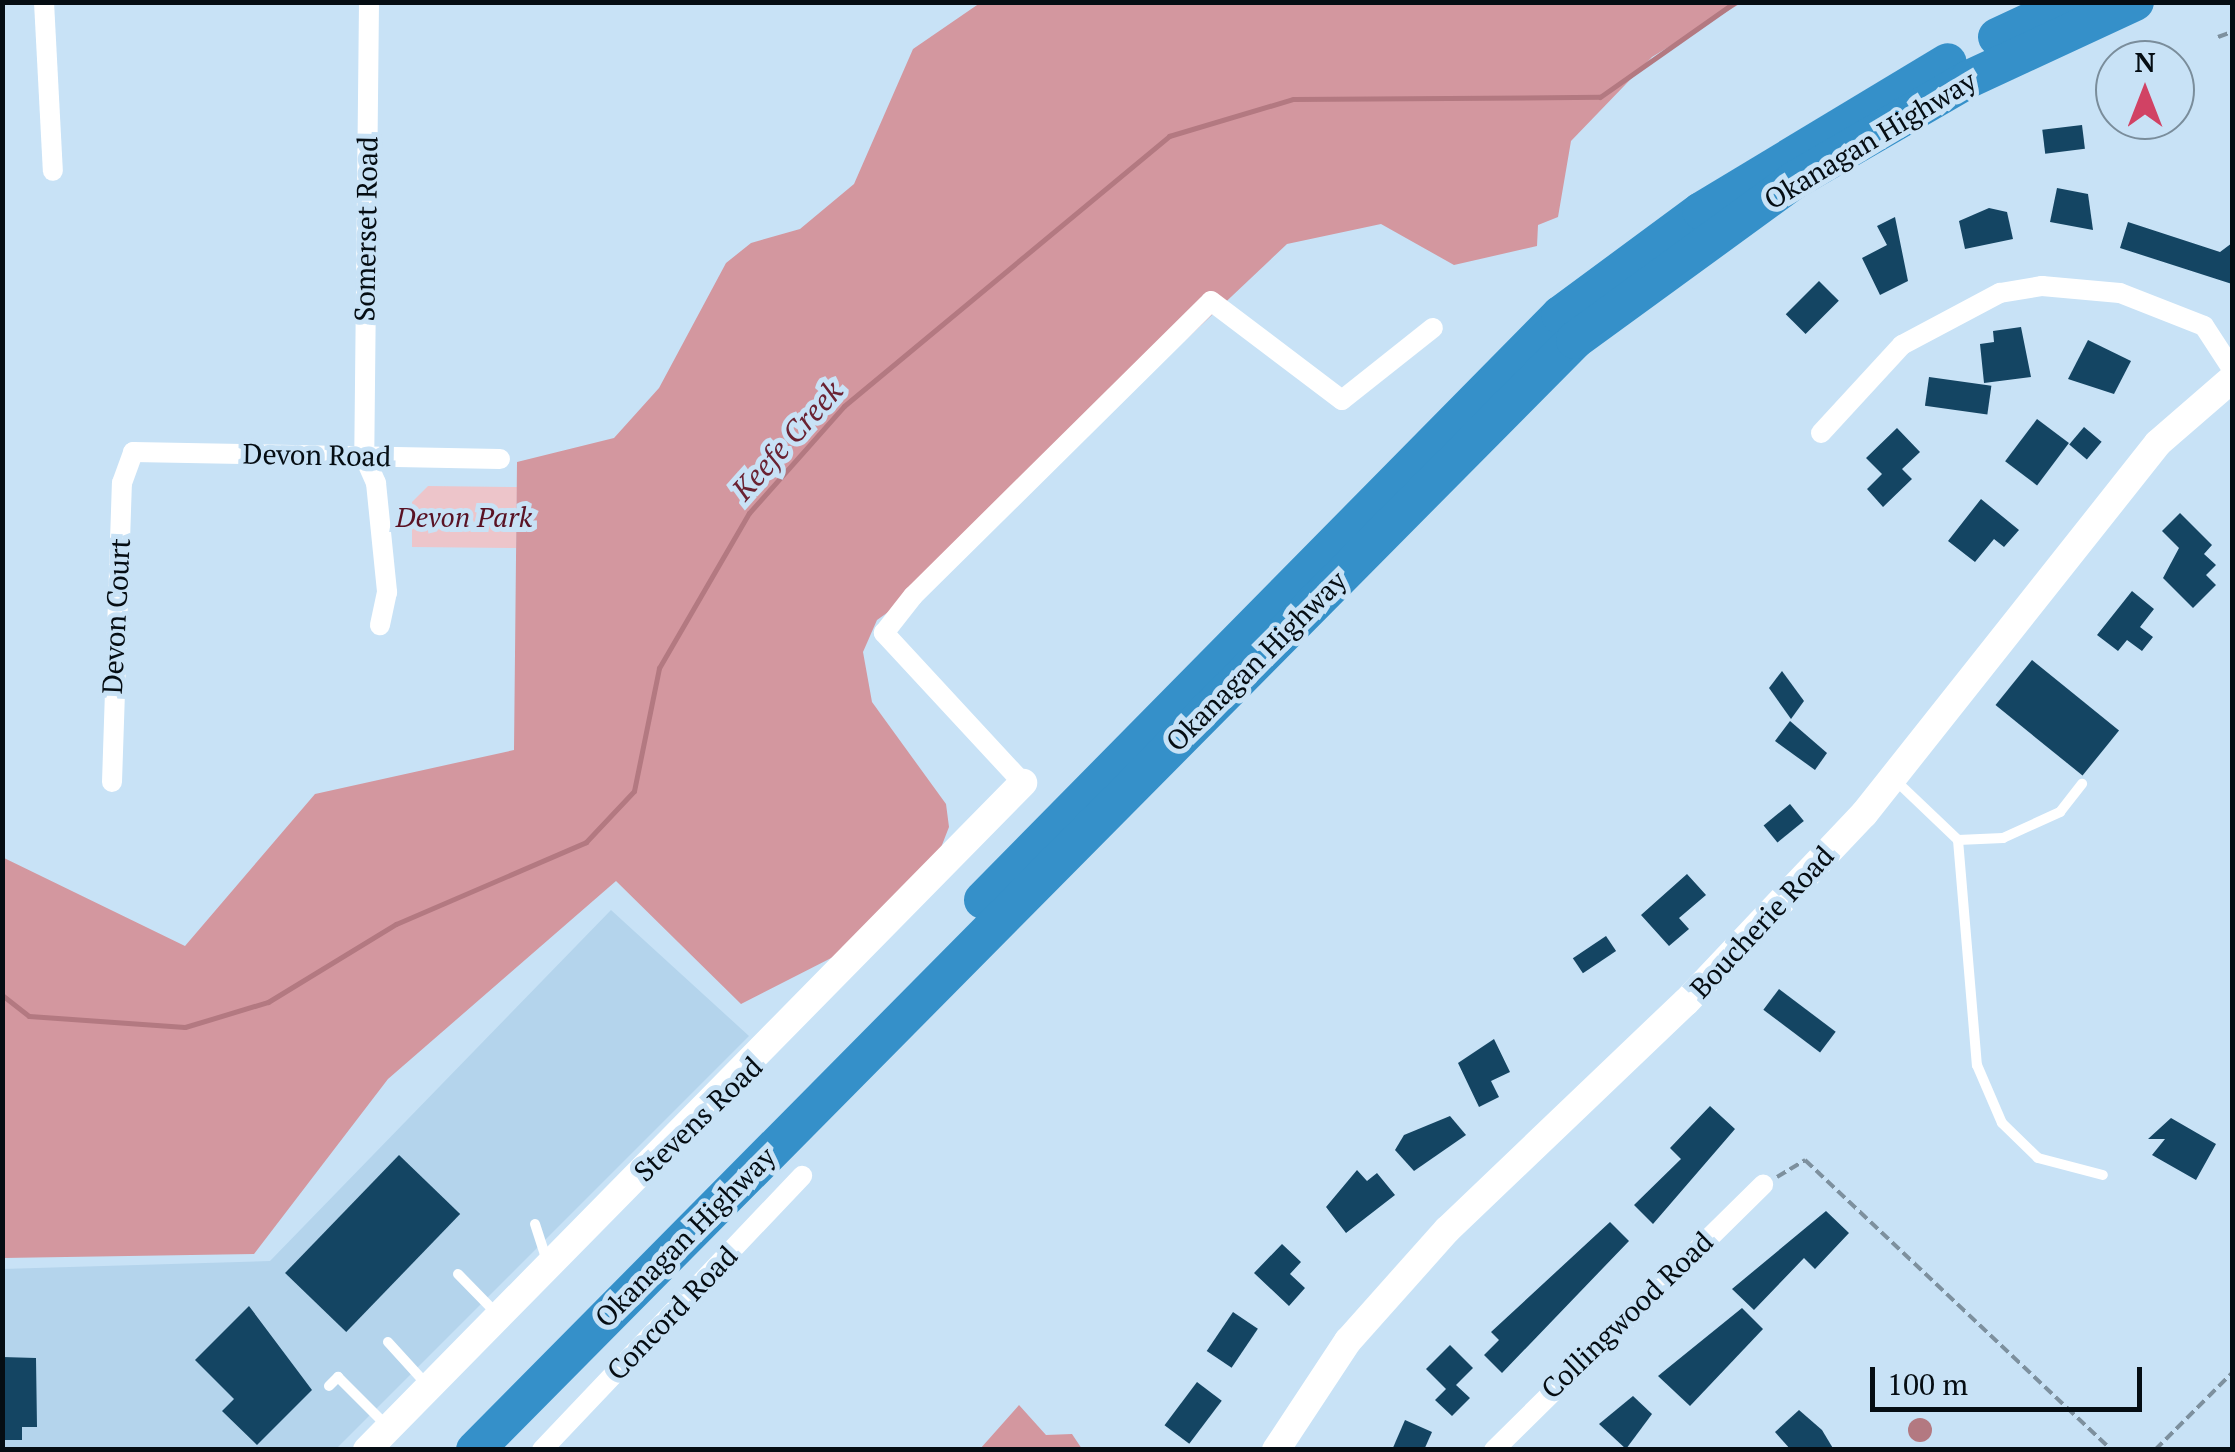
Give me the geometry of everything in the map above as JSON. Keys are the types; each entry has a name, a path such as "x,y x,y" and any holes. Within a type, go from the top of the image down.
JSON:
{"highway":[{"name":"Okanagan Highway","path":"445,1450 1560,315 1701,210 1879,100 2072,2"},
{"name":"Okanagan Highway","path":"475,1450 1575,340 1793,181 1969,78 2135,2"}],"main road":[{"name":"Boucherie Road","path":"1276,1450 1348,1341 1447,1230 1686,1002 1892,778 2158,442 2232,379"},
{"name":"Stevens Road","path":"368,1450 1023,784"}],"street":[{"path":"44,2 53,171"},
{"name":"Somerset Road","path":"369,2 364,456 376,483 387,592 380,625"},
{"path":"1821,434 1902,346 2000,293 2042,286 2120,293 2204,326 2232,369"},
{"path":"1023,784 884,634 1211,301 1342,400 1434,328"},
{"name":"Devon Road","path":"133,452 500,458"},
{"name":"Devon Court","path":"112,782 122,483 133,452"},
{"name":"Concord Road","path":"542,1450 802,1176"},
{"name":"Collingwood Road","path":"1494,1450 1763,1185"}],"lane":[{"path":"1892,778 1958,840 1983,1080 2002,1123 2038,1158 2104,1174"},
{"path":"1958,840 2003,838 2060,812 2082,784"},
{"path":"535,1224 549,1265"},
{"path":"458,1274 499,1316"},
{"path":"388,1342 429,1386"},
{"path":"329,1386 338,1377 388,1428"}],"path":[{"path":"2218,37 2232,32"},
{"path":"1763,1185 1804,1160 2112,1450"},
{"path":"2155,1450 2232,1373"}],"shaded area":[{"path":"980,3 1741,3 1652,57 1571,141 1558,217 1538,225 1537,246 1454,265 1381,224 1287,244 925,586 877,620 863,652 872,702 946,804 949,827 926,886 841,953 741,1004 616,881 388,1079 254,1254 3,1258 2,857 185,946 315,794 514,750 517,462 614,438 659,388 726,263 751,243 800,229 854,184 913,49"},
{"path":"611,910 749,1036 336,1449 3,1449 2,1269 270,1261"},
{"path":"1019,1405 1046,1435 1072,1434 1082,1449 980,1449"},
{"path":"1920,1418 1929,1421 1929,1439 1920,1442 1911,1439 1908,1430 1911,1421"}],"green space":[{"name":"Devon Park","path":"428,486 517,487 516,548 412,547 412,502"}],"building":[{"path":"2082,125 2085,149 2045,154 2042,130"},
{"path":"2057,188 2088,194 2093,230 2050,222"},
{"path":"1989,208 2007,212 2013,239 1965,249 1959,221"},
{"path":"1895,217 1908,281 1880,295 1862,258 1887,245 1877,226"},
{"path":"2128,222 2220,252 2232,243 2232,284 2120,248"},
{"path":"1819,281 1839,301 1806,334 1786,314"},
{"path":"2021,327 2031,377 1984,383 1980,344 1994,342 1993,331"},
{"path":"2088,340 2131,361 2114,394 2068,379"},
{"path":"1929,377 1991,386 1987,414 1925,406"},
{"path":"2037,419 2069,443 2037,485 2005,461"},
{"path":"2084,427 2102,442 2087,459 2069,445"},
{"path":"1897,428 1920,452 1902,469 1912,479 1883,507 1867,489 1882,474 1866,458"},
{"path":"1981,499 2019,530 2004,547 1994,539 1975,562 1948,541"},
{"path":"2180,513 2212,545 2204,554 2216,565 2206,575 2216,585 2193,608 2163,578 2179,548 2162,531"},
{"path":"2132,591 2154,609 2140,627 2153,637 2142,651 2127,640 2118,651 2097,635"},
{"path":"2032,660 2119,730 2083,776 1995,705"},
{"path":"1782,671 1804,701 1791,719 1769,688"},
{"path":"1790,721 1827,753 1815,770 1775,741"},
{"path":"1790,804 1804,821 1777,842 1764,825"},
{"path":"1687,874 1706,895 1679,918 1689,929 1669,946 1641,915"},
{"path":"1606,936 1616,951 1583,973 1573,958"},
{"path":"1779,989 1836,1032 1820,1052 1763,1010"},
{"path":"1494,1039 1510,1072 1491,1081 1499,1097 1479,1107 1458,1063"},
{"path":"1710,1106 1735,1129 1653,1224 1634,1205 1681,1159 1670,1148"},
{"path":"1450,1116 1466,1135 1414,1171 1395,1150 1404,1135"},
{"path":"2171,1118 2216,1144 2196,1180 2152,1155 2165,1139 2148,1139"},
{"path":"399,1155 460,1214 346,1332 285,1273"},
{"path":"1357,1170 1367,1181 1377,1173 1395,1195 1346,1233 1326,1207"},
{"path":"1826,1211 1849,1233 1815,1269 1804,1258 1754,1310 1732,1289"},
{"path":"1610,1222 1629,1241 1502,1373 1484,1355 1499,1340 1491,1332"},
{"path":"1282,1244 1301,1262 1290,1274 1305,1288 1289,1306 1254,1273"},
{"path":"249,1306 312,1390 257,1445 222,1411 234,1399 195,1360"},
{"path":"1742,1308 1763,1329 1690,1406 1658,1376"},
{"path":"1233,1312 1258,1329 1232,1368 1207,1351"},
{"path":"1450,1345 1473,1368 1456,1385 1470,1398 1452,1416 1435,1400 1446,1389 1426,1369"},
{"path":"2,1357 36,1358 37,1427 22,1427 22,1440 2,1440"},
{"path":"1197,1382 1222,1401 1189,1444 1165,1425"},
{"path":"1633,1396 1652,1414 1626,1449 1599,1424"},
{"path":"1799,1410 1822,1430 1834,1450 1791,1450 1775,1432"},
{"path":"1405,1420 1432,1432 1424,1450 1392,1450"}],"waterway":[{"name":"Keefe Creek","path":"2,995 29,1016 185,1027 268,1002 396,924 586,842 634,791 659,668 749,513 844,406 1169,136 1293,99 1600,97 1735,2"}]}
